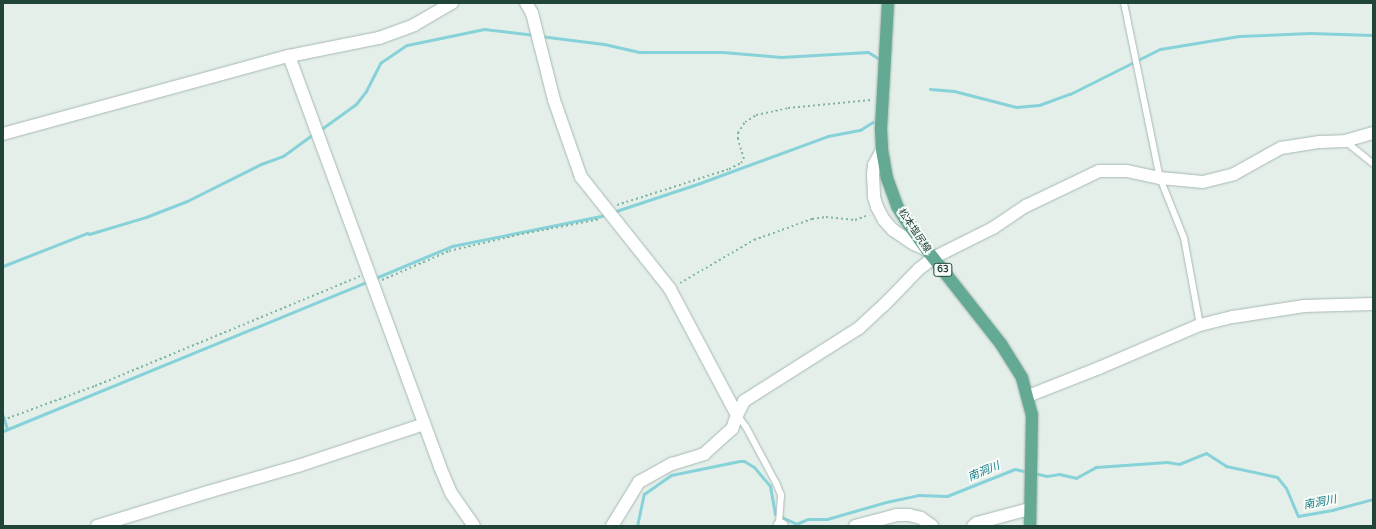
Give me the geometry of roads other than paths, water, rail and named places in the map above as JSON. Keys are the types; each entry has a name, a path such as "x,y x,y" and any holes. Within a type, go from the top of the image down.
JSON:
{"main road":[{"name":"松本塩尻線","path":"888,3 882,150 887,178 897,206 930,254 1001,344 1022,378 1032,415 1030,526"}],"street":[{"path":"3,134 289,56 379,38 414,24 452,3"},
{"path":"526,3 532,14 554,100 581,177 670,289 737,414"},
{"path":"289,56 424,424 451,493 474,526"},
{"path":"612,526 639,482 672,464 704,454 732,429 737,414 744,401 859,328 919,269 930,254 993,228 1026,206 1099,171 1127,171 1160,178 1203,182 1234,174 1281,148 1320,142 1346,141 1373,133"},
{"path":"882,150 874,165 873,175 874,197 879,211 893,230 930,254"},
{"path":"1028,396 1099,368 1200,325 1233,317 1304,306 1373,304"},
{"path":"97,526 301,465 424,424"},
{"path":"973,526 977,523 1030,509"},
{"path":"855,526 882,523 897,515 909,515 921,518 932,526"}],"lane":[{"path":"1124,3 1160,178 1184,238 1200,325"},
{"path":"1346,141 1373,164"},
{"path":"737,414 746,427 781,495 780,526"}],"waterway":[{"path":"320,130 356,104 366,91 380,63 407,45 484,29 535,35"},
{"path":"930,89 954,91 1016,107 1039,105 1070,94 1160,49 1239,36 1310,33 1373,35"},
{"path":"540,36 604,44 640,52 723,52 781,57 868,52 879,59"},
{"path":"613,212 700,183 828,136 860,130 873,122"},
{"path":"3,266 87,233 89,234 146,217 187,201 261,164 283,156 315,133"},
{"path":"373,279 452,246 606,215"},
{"path":"3,431 368,281"},
{"path":"3,416 7,429"},
{"name":"南洞川","path":"1034,473 1047,476 1059,474 1076,478 1096,467 1167,462 1179,464 1206,453 1226,466 1277,477 1286,488 1298,516 1332,510 1373,499"},
{"name":"南洞川","path":"637,526 644,494 671,475 740,461 744,461 754,467 770,486 775,514 796,524 808,519 827,519 886,502 918,495 947,496 1015,469 1028,472"}]}
